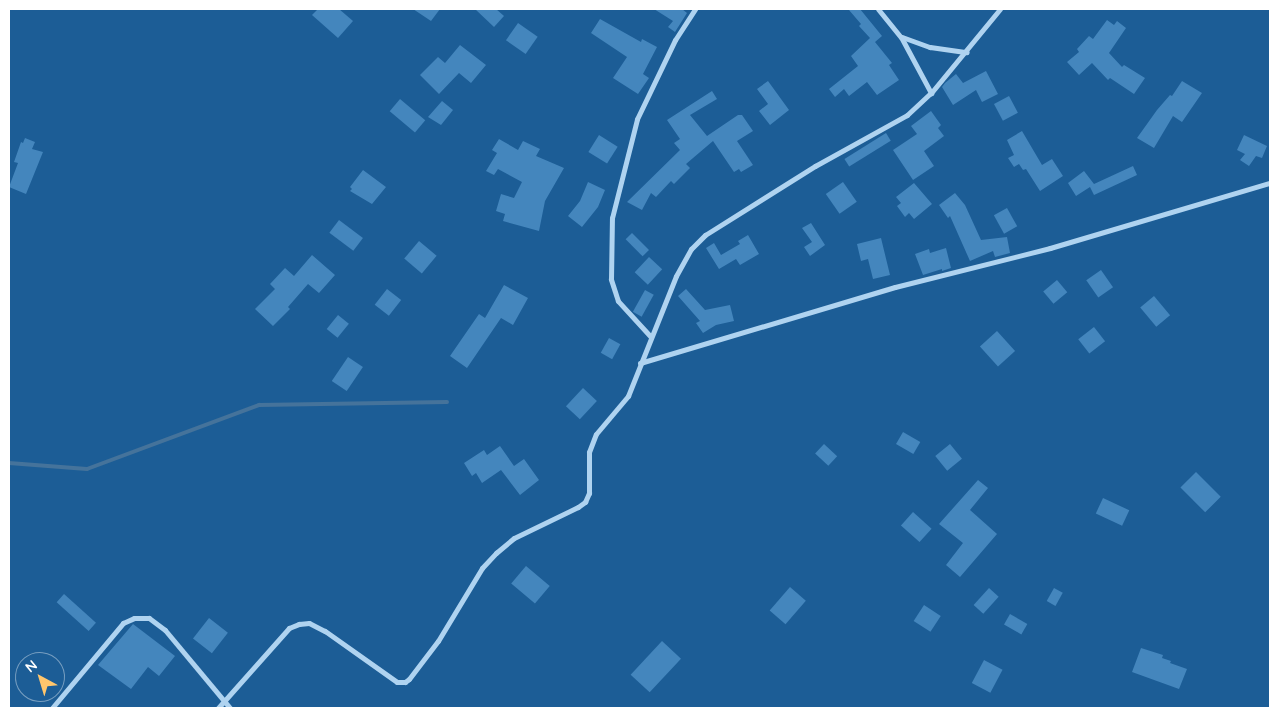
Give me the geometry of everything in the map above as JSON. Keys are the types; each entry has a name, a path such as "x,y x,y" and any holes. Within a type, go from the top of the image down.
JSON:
{"street":[{"path":"651,337 618,301 611,279 612,218 637,120 675,40 696,9"},
{"path":"878,9 901,37 931,93"},
{"path":"218,708 290,628 299,624 309,623 397,682 405,682 409,679 438,642 482,568 496,553 514,538 578,508 585,502 589,493 589,452 596,434 628,396 651,337 691,249 705,235 814,166 907,115 931,93 967,52 1000,9"},
{"path":"901,37 930,48 967,52"},
{"path":"640,363 894,287 1050,248 1270,183"},
{"path":"52,708 123,623 134,618 149,618 166,630 230,708"}],"building":[{"path":"318,9 339,9 353,21 338,38 312,15"},
{"path":"413,9 440,9 431,21"},
{"path":"475,9 496,9 504,16 494,27"},
{"path":"654,9 682,9 687,13 675,32 668,27 673,21"},
{"path":"860,9 882,36 875,42 892,63 889,65 899,80 877,95 867,82 849,96 844,89 835,97 829,89 858,66 851,56 870,38 859,26 861,24 849,10"},
{"path":"600,19 641,42 642,39 657,47 643,74 649,78 638,94 613,78 627,57 591,33"},
{"path":"1107,20 1114,25 1117,21 1126,28 1109,53 1122,67 1124,65 1145,78 1134,94 1110,78 1108,80 1092,63 1079,75 1067,62 1079,52 1077,49 1089,36 1093,39"},
{"path":"518,23 538,37 526,54 506,40"},
{"path":"460,45 486,65 471,83 459,73 439,94 420,75 438,57 445,63"},
{"path":"986,71 998,94 982,102 976,90 953,105 942,87 945,83 956,74 963,83"},
{"path":"768,81 789,110 770,125 759,111 768,104 757,89"},
{"path":"1182,81 1202,93 1182,122 1173,116 1154,148 1137,138 1157,110 1170,95 1172,96"},
{"path":"712,91 717,99 690,115 707,136 738,115 742,115 753,131 737,141 753,165 741,172 739,169 734,172 713,141 686,164 690,168 674,184 671,181 656,197 651,193 642,210 627,202 680,150 674,143 680,139 667,120"},
{"path":"1009,96 1018,113 1003,121 994,104"},
{"path":"400,99 425,120 415,132 390,111"},
{"path":"442,101 453,110 441,125 428,117"},
{"path":"931,111 941,125 938,128 944,136 924,151 934,166 913,180 893,150 917,134 911,126"},
{"path":"1022,131 1042,165 1052,159 1063,176 1040,191 1026,169 1023,170 1019,164 1014,167 1008,158 1014,155 1007,140"},
{"path":"886,133 891,141 849,167 844,159"},
{"path":"599,135 618,147 607,164 588,152"},
{"path":"1244,135 1267,146 1262,158 1256,156 1249,166 1240,160 1245,154 1237,150"},
{"path":"25,138 35,142 32,149 43,152 26,194 9,187 18,163 14,162 21,142 23,143"},
{"path":"499,139 518,150 523,141 540,149 536,156 564,168 545,201 539,231 503,221 505,214 496,211 501,194 514,198 522,182 498,169 494,175 486,171 497,153 492,150"},
{"path":"1133,166 1137,175 1094,195 1090,187 1076,196 1068,183 1084,171 1094,184"},
{"path":"363,170 386,187 372,204 350,191 352,189 350,187"},
{"path":"588,182 605,190 598,207 582,227 568,216 580,201"},
{"path":"843,182 857,202 840,214 826,194"},
{"path":"914,183 932,204 914,219 909,213 905,217 897,206 901,203 896,197"},
{"path":"955,193 965,205 981,240 1007,237 1010,253 995,257 993,251 970,261 950,216 948,218 939,205"},
{"path":"1007,208 1017,226 1004,234 994,215"},
{"path":"339,220 363,238 353,251 329,233"},
{"path":"811,223 825,245 810,256 804,247 812,242 802,228"},
{"path":"632,233 649,250 643,256 626,239"},
{"path":"748,235 759,254 740,265 736,259 719,269 706,248 714,243 721,255 740,244 738,241"},
{"path":"881,238 890,275 873,279 868,259 861,261 857,244"},
{"path":"419,241 437,256 422,273 404,259"},
{"path":"946,248 951,268 923,275 915,254 929,249 930,253"},
{"path":"312,255 335,275 319,293 308,284 288,307 290,309 273,326 255,309 275,289 270,284 285,268 294,276"},
{"path":"649,257 662,269 648,285 635,272"},
{"path":"1101,270 1113,287 1098,298 1086,280"},
{"path":"1057,280 1067,292 1053,304 1043,292"},
{"path":"504,285 528,298 513,325 501,318 467,368 450,356 479,314 485,318"},
{"path":"387,289 401,300 389,316 375,305"},
{"path":"686,289 705,310 730,305 734,321 716,325 703,333 696,323 700,321 678,296"},
{"path":"645,290 654,295 642,317 633,312"},
{"path":"1154,296 1170,315 1156,327 1140,308"},
{"path":"338,315 349,324 338,338 327,329"},
{"path":"1094,327 1105,341 1089,353 1078,339"},
{"path":"997,331 1015,351 998,366 980,346"},
{"path":"609,338 620,344 612,359 601,353"},
{"path":"348,357 363,367 347,391 332,381"},
{"path":"583,388 597,401 580,419 566,406"},
{"path":"903,432 920,442 913,454 896,444"},
{"path":"824,444 837,456 828,466 815,454"},
{"path":"950,444 962,459 947,471 935,456"},
{"path":"500,446 514,466 524,459 539,480 520,495 501,470 482,483 476,473 472,476 464,463 484,450 487,455"},
{"path":"1196,472 1221,497 1205,512 1180,488"},
{"path":"978,480 988,488 970,510 997,534 960,577 946,565 963,543 939,524"},
{"path":"1103,498 1129,510 1122,526 1096,513"},
{"path":"913,512 932,529 920,542 901,525"},
{"path":"526,566 550,586 535,604 511,584"},
{"path":"790,587 806,601 786,624 770,610"},
{"path":"989,588 999,597 983,614 974,605"},
{"path":"1054,588 1063,593 1055,606 1047,601"},
{"path":"64,594 96,623 89,631 57,602"},
{"path":"924,605 941,616 930,632 914,621"},
{"path":"1010,614 1027,624 1021,634 1004,624"},
{"path":"209,618 228,633 212,653 193,638"},
{"path":"133,624 175,656 159,676 148,667 131,689 98,665"},
{"path":"662,641 681,659 650,692 631,675"},
{"path":"1141,648 1163,655 1162,658 1171,661 1170,663 1187,669 1179,689 1132,672"},
{"path":"984,660 1003,670 990,693 972,683"}],"waterway":[{"path":"9,463 87,469 259,405 447,402"}]}
